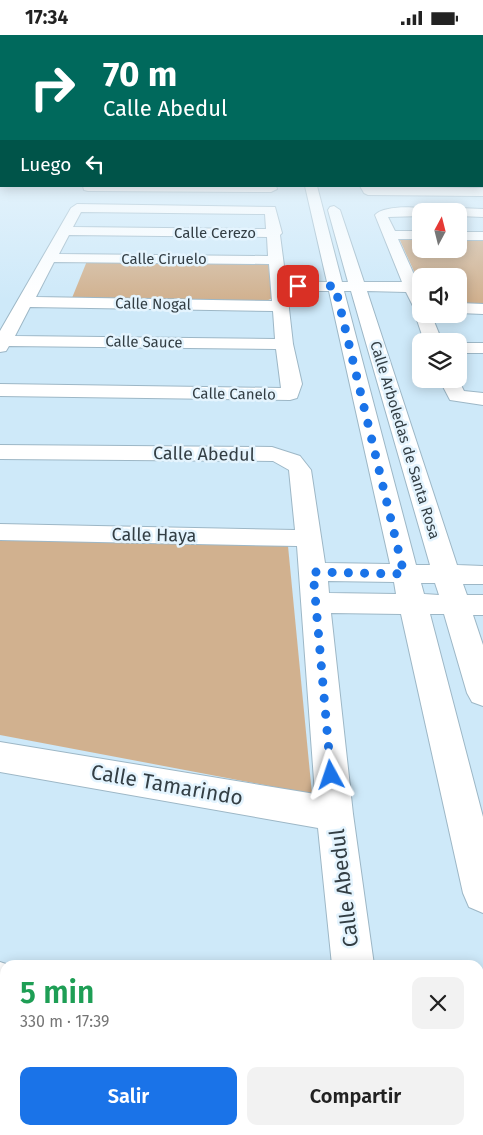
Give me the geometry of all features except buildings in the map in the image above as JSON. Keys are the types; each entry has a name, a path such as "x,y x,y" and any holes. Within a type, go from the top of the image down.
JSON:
{"street":[{"name":"Calle Arboledas de Santa Rosa","path":"314,197 446,575 483,693"},
{"name":"Calle Arboledas de Santa Rosa","path":"329,197 404,574 483,893"},
{"name":"Calle Canelo","path":"0,390 290,394 292,388 284,344 272,210 77,209 2,344"},
{"path":"412,212 383,212 382,217 412,287"},
{"path":"468,212 483,213"},
{"name":"Calle Cerezo","path":"65,231 275,233"},
{"path":"389,235 412,235"},
{"path":"468,236 483,236"},
{"name":"Calle Ciruelo","path":"50,258 277,260"},
{"path":"278,282 410,282"},
{"name":"Calle Nogal","path":"26,302 281,306"},
{"path":"467,308 483,309"},
{"name":"Calle Sauce","path":"2,344 284,344"},
{"path":"467,348 483,348"},
{"path":"453,388 457,396 483,399"},
{"name":"Calle Abedul","path":"0,451 272,454 296,462 300,470 314,587 335,814 351,960"},
{"name":"Calle Haya","path":"0,532 308,538"},
{"path":"314,587 404,574 483,575"},
{"path":"314,587 411,604 483,605"},
{"name":"Calle Tamarindo","path":"0,757 335,814"}],"shaded area":[{"path":"412,236 412,258 467,258 468,237 483,237 483,304 467,303 467,268 412,268 399,238"},
{"path":"87,261 262,262 270,265 275,297 266,301 72,298"},
{"path":"0,540 288,546 312,794 0,735"}],"route":[{"path":"298,286 335,286 404,574 313,572 331,775"}]}
